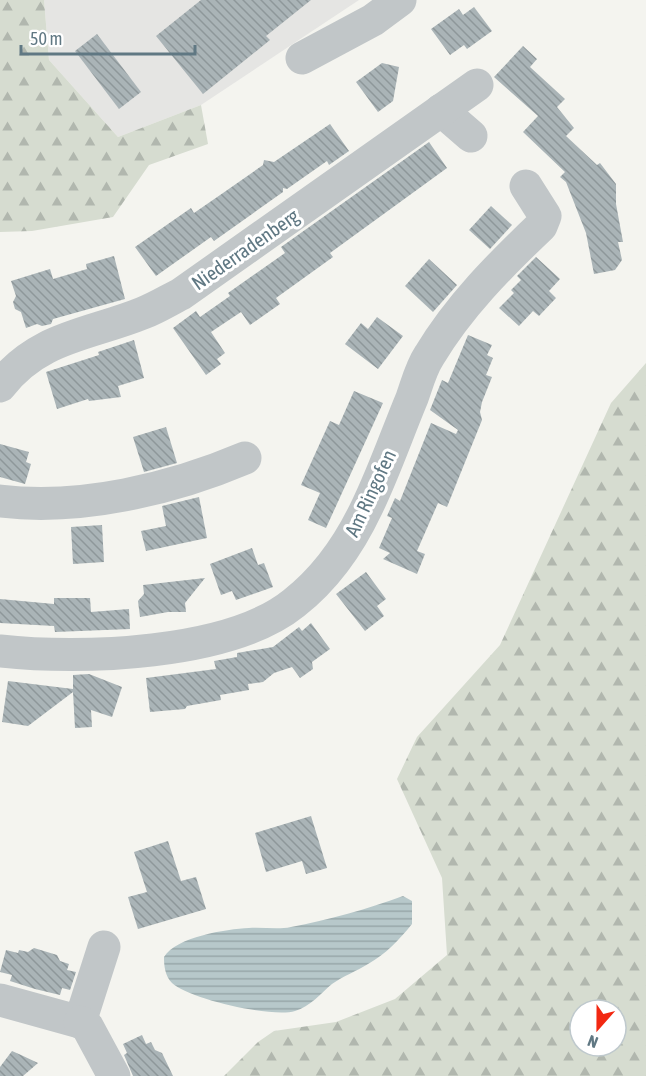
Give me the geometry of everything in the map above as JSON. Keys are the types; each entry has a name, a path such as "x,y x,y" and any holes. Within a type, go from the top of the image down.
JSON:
{"street":[{"path":"302,58 374,20 400,0"},
{"name":"Niederradenberg","path":"0,386 13,369 39,350 78,332 143,313 181,294 477,85"},
{"path":"441,110 471,136"},
{"name":"Am Ringofen","path":"0,651 94,655 198,642 245,630 293,604 327,572 352,536 368,505 428,358 457,315 489,277 541,226 545,216 526,186"},
{"path":"0,501 18,504 97,499 177,484 245,458"},
{"path":"80,1022 104,947"},
{"path":"0,999 87,1026 114,1076"}],"shaded area":[{"path":"44,0 359,0 201,105 118,137 49,60"},
{"path":"403,896 412,901 412,924 397,941 375,960 336,981 310,1003 295,1011 268,1012 212,1001 181,989 172,983 166,974 164,957 170,950 202,935 228,930 281,928 305,924 362,910"}],"green space":[{"path":"0,0 44,0 49,60 118,137 201,105 208,144 149,165 113,217 32,231 0,232"},
{"path":"646,363 646,1076 224,1076 258,1042 274,1031 336,1022 395,999 447,955 442,878 397,779 417,737 500,645 611,403"}],"building":[{"path":"201,0 311,0 266,36 270,40 203,94 156,36"},
{"path":"474,7 492,31 467,49 464,45 450,55 431,29 459,9 463,15"},
{"path":"97,34 141,92 119,109 75,51"},
{"path":"523,46 537,59 530,67 565,99 557,107 574,128 566,136 597,165 600,163 616,184 616,204 623,242 618,242 622,260 615,270 594,274 586,233 566,182 560,177 565,172 523,132 538,116 494,77"},
{"path":"382,63 399,67 393,101 378,112 356,82"},
{"path":"330,124 349,151 329,165 327,161 287,189 283,188 283,192 214,241 211,237 156,276 135,247 191,208 194,213 263,165 264,160 274,162"},
{"path":"429,142 447,168 330,253 333,257 276,298 280,304 250,325 241,312 211,332 225,353 217,359 221,364 206,375 173,328 196,311 200,317 230,296 228,293 285,253 281,247"},
{"path":"491,206 512,225 490,249 469,230"},
{"path":"114,256 125,299 53,319 51,324 42,326 37,324 26,328 21,312 15,309 13,302 16,296 11,281 50,269 53,279 87,269 86,264"},
{"path":"536,257 560,279 549,291 556,298 539,316 533,311 519,326 499,308 514,293 511,290 521,280 517,276"},
{"path":"429,259 457,285 433,312 405,286"},
{"path":"377,317 403,336 378,369 345,344 361,323 368,329"},
{"path":"468,335 492,345 487,355 493,358 486,375 492,377 482,402 480,412 482,420 447,507 438,503 417,551 425,554 417,574 383,559 390,553 379,548 392,518 387,516 395,498 400,501 431,423 456,434 458,430 430,410 442,380 448,383"},
{"path":"134,340 144,378 118,386 121,397 89,401 88,399 57,409 46,372 99,355 98,352"},
{"path":"354,391 383,403 326,528 308,520 320,493 301,485 330,421 339,425"},
{"path":"166,427 177,463 144,472 133,437"},
{"path":"0,444 29,452 26,462 31,464 25,484 0,477"},
{"path":"199,497 207,538 146,551 141,531 166,526 162,506"},
{"path":"102,525 104,562 73,564 71,527"},
{"path":"252,548 258,565 264,563 273,587 236,600 232,591 221,595 210,564"},
{"path":"366,572 386,599 377,606 384,616 365,631 336,594"},
{"path":"205,578 185,603 186,612 168,612 140,617 138,601 144,594 143,585"},
{"path":"54,598 90,598 91,612 129,609 130,629 55,632 54,626 0,623 0,599 54,604"},
{"path":"311,623 330,649 312,662 313,669 300,678 292,667 274,673 263,682 248,684 249,690 220,695 221,700 187,706 185,709 150,712 146,678 216,669 214,661 237,657 237,653 273,647 299,627 302,631"},
{"path":"89,674 122,687 112,717 91,710 92,727 75,728 73,692 28,726 2,722 8,681 73,689 73,675"},
{"path":"311,816 327,868 306,874 302,861 266,872 255,833"},
{"path":"168,841 181,881 196,877 206,909 138,929 128,897 147,892 134,852"},
{"path":"34,948 57,955 60,961 69,964 67,970 76,972 70,990 62,988 60,995 35,989 10,981 12,975 0,972 6,950 18,953 19,950 28,952"},
{"path":"142,1035 146,1044 151,1042 155,1050 162,1053 173,1076 133,1076 124,1055 127,1053 123,1044"},
{"path":"12,1051 38,1063 23,1076 0,1076 0,1067"}]}
